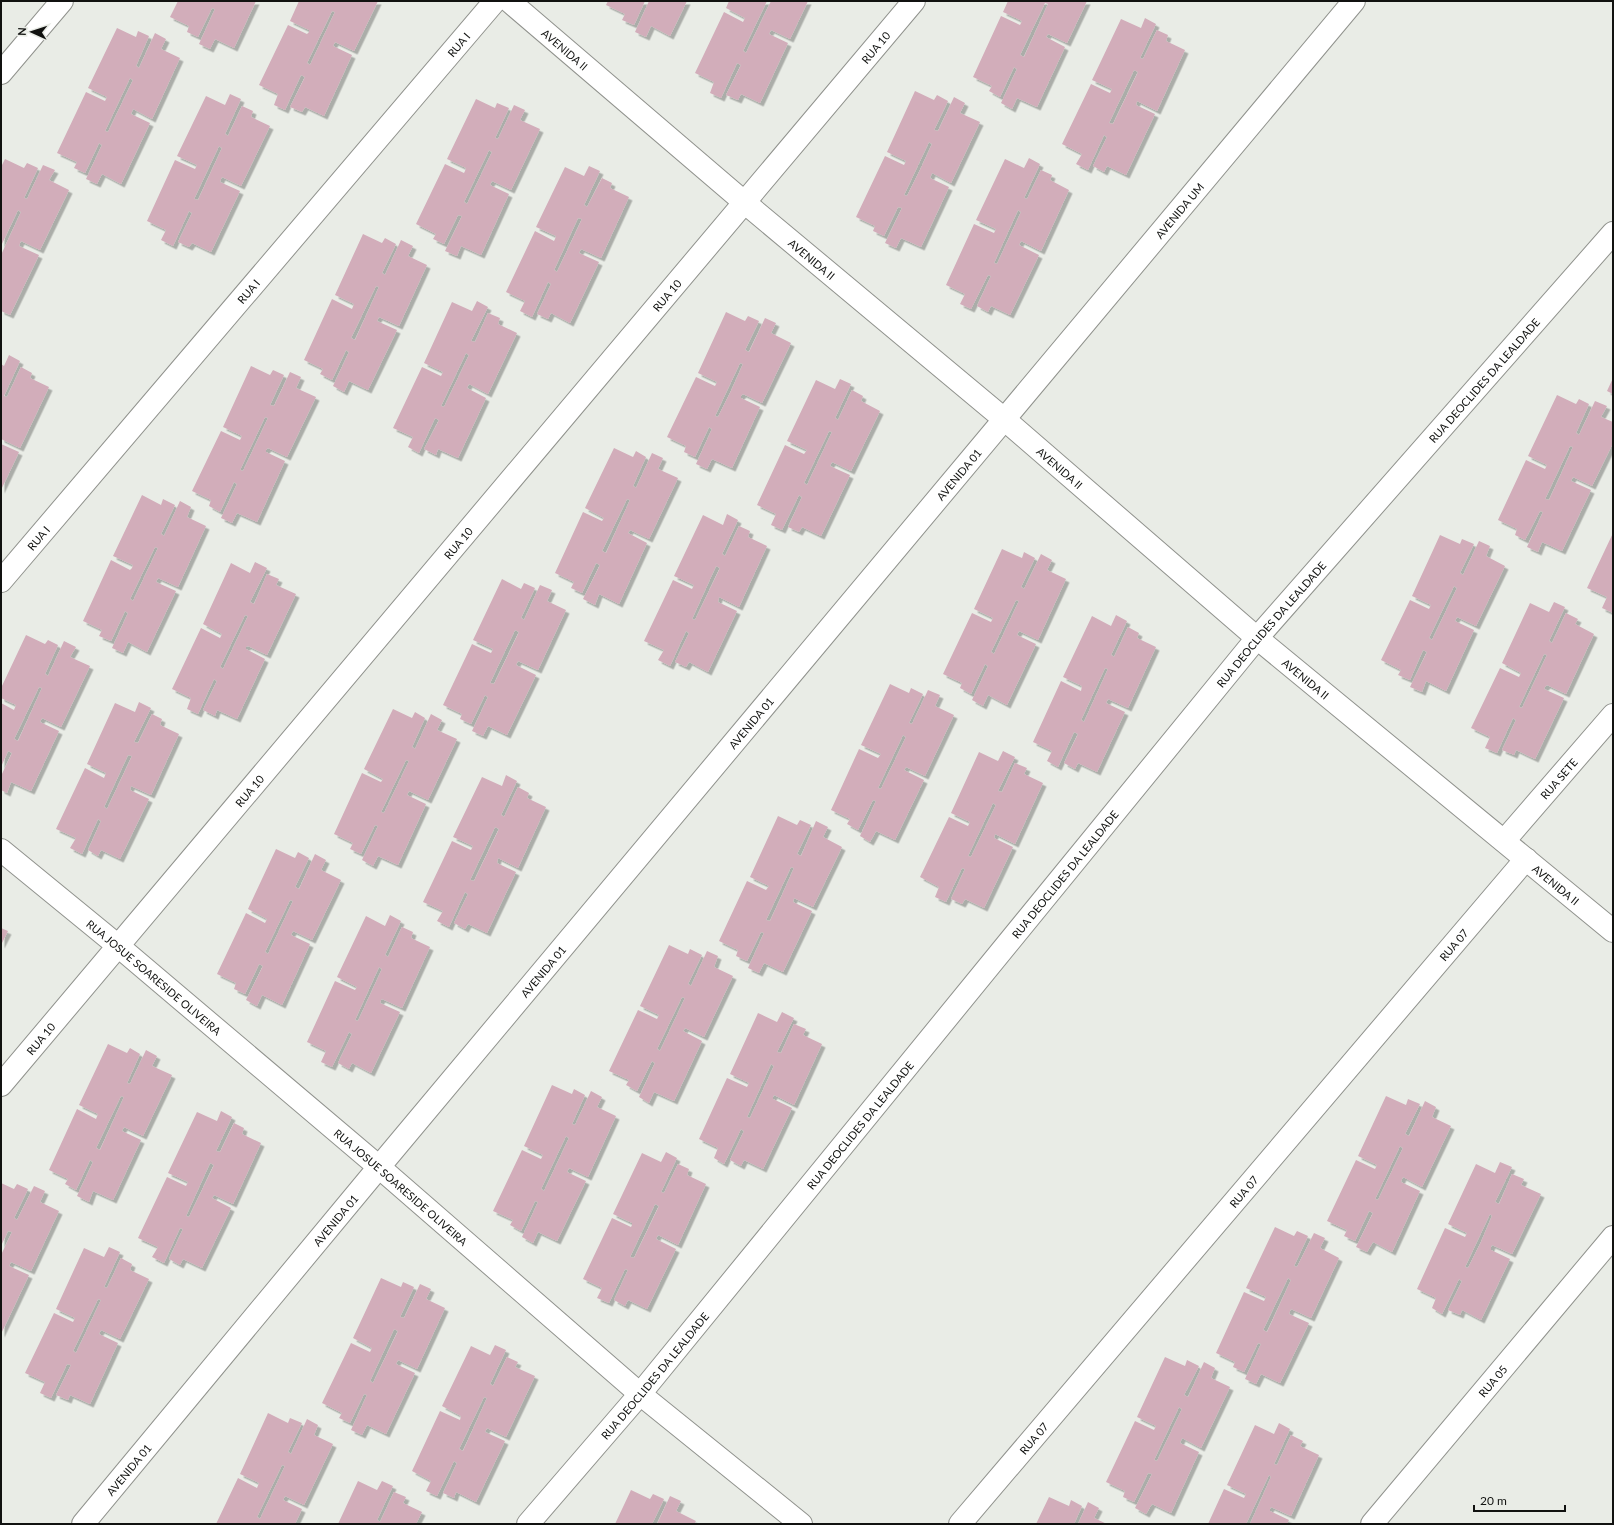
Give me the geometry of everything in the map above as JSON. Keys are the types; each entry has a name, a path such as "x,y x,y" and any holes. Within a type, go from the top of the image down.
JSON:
{"street":[{"path":"1,73 62,1"},
{"name":"RUA I","path":"1,581 495,1"},
{"name":"AVENIDA II","path":"509,1 744,202 1004,419 1257,638 1613,931"},
{"name":"RUA 10","path":"1,1085 117,945 914,1"},
{"name":"AVENIDA UM","path":"1004,419 1354,1"},
{"name":"RUA DEOCLIDES DA LEALDADE","path":"528,1524 640,1394 1257,638 1613,233"},
{"name":"AVENIDA 01","path":"83,1524 1004,419"},
{"name":"RUA SETE","path":"1504,841 1613,715"},
{"name":"RUA JOSUE SOARESIDE OLIVEIRA","path":"1,850 117,945 379,1167 640,1394 801,1524"},
{"name":"RUA 07","path":"960,1524 1526,859"},
{"name":"RUA 05","path":"1372,1524 1613,1237"}],"building":[{"path":"178,1 256,1 234,48 215,39 210,49 199,44 215,9 212,8 198,37 187,32 189,26 170,17"},
{"path":"299,1 378,1 354,51 335,42 333,46 352,55 324,116 305,107 302,112 290,107 305,77 301,75 285,110 274,105 278,94 259,85 288,25 307,34 309,32 309,30 290,21","holes":["332,11 335,12 310,65 307,63"]},
{"path":"608,1 645,1 634,25 622,20 625,14 606,5"},
{"path":"649,1 687,1 670,36 651,26 646,37 635,32"},
{"path":"729,1 767,1 743,51 746,53 771,1 808,1 790,39 771,30 769,34 788,43 760,103 741,94 738,100 726,95 741,65 737,63 721,98 710,93 714,82 695,73 724,12 743,22 745,18 726,8"},
{"path":"1008,1 1087,1 1067,43 1048,34 1046,37 1065,47 1037,107 1017,98 1012,109 1001,103 1017,69 1014,67 1000,97 989,91 992,86 973,77 1001,16 1020,25 1022,21 1003,12","holes":["1045,3 1048,4 1024,57 1020,55"]},
{"path":"1145,18 1156,24 1140,58 1143,59 1157,30 1168,35 1166,41 1185,50 1157,111 1137,101 1136,105 1155,114 1126,175 1107,166 1104,172 1093,166 1107,137 1104,135 1088,170 1076,164 1082,154 1062,144 1091,84 1110,93 1112,89 1092,80 1121,19 1141,28","holes":["1134,70 1138,72 1113,124 1109,123"]},
{"path":"117,28 136,37 138,31 149,36 136,66 139,68 155,33 166,39 161,49 180,58 152,119 133,109 131,114 150,123 121,184 102,174 97,184 86,179 102,145 99,143 85,173 74,168 77,162 57,153 86,92 105,101 107,97 88,88","holes":["130,78 133,80 108,132 105,131"]},
{"path":"915,91 934,100 937,95 948,101 934,130 938,131 954,97 965,103 960,113 980,122 951,183 932,173 930,178 949,187 921,247 901,238 896,248 885,243 902,208 898,207 884,236 873,231 875,226 856,217 885,156 904,165 906,161 887,152","holes":["929,142 932,144 907,196 904,195"]},
{"path":"230,94 241,99 225,134 228,136 242,106 253,111 251,117 270,126 241,186 222,177 221,179 220,182 240,191 211,252 192,243 189,247 178,242 192,213 189,211 173,246 161,240 166,230 147,221 175,160 195,169 197,165 177,156 206,96 225,105","holes":["219,146 222,148 198,200 194,199"]},
{"path":"476,99 495,108 497,103 509,108 495,138 498,139 514,105 525,110 520,120 540,129 511,190 492,181 490,185 509,194 481,255 461,246 457,256 445,251 462,216 458,215 444,244 433,239 436,234 416,224 445,164 464,173 465,171 466,168 447,159","holes":["489,150 492,152 467,204 464,202"]},
{"path":"1029,158 1040,164 1024,198 1027,199 1041,170 1052,175 1050,180 1069,190 1041,251 1021,241 1019,245 1039,255 1010,315 991,306 988,312 977,306 991,276 988,275 971,309 960,304 965,294 946,285 974,224 994,233 996,229 976,220 1005,159 1024,168","holes":["1018,210 1021,212 997,264 994,263"]},
{"path":"5,159 24,168 27,163 38,168 24,198 27,199 43,165 55,170 49,180 69,190 40,250 21,241 20,243 19,246 39,255 10,315 1,311 1,255 21,212 18,210 1,246 1,167"},
{"path":"589,166 600,171 584,205 587,207 602,178 612,183 610,188 629,197 601,258 581,249 579,253 599,262 570,323 551,313 548,319 537,314 551,284 548,282 532,317 520,311 525,301 506,292 535,231 554,241 555,239 556,236 536,227 565,167 584,176","holes":["578,218 582,219 557,272 554,270"]},
{"path":"363,234 382,243 385,238 396,244 382,273 385,275 401,240 413,246 408,256 427,265 399,326 379,317 377,321 397,330 368,390 349,381 344,392 333,386 349,352 346,350 332,380 320,374 323,369 304,360 332,299 352,309 354,304 335,295","holes":["376,286 379,287 355,340 351,338"]},
{"path":"477,301 488,307 471,341 475,342 488,313 500,318 498,324 517,333 488,394 469,384 467,388 486,398 458,458 438,449 436,455 424,449 439,420 435,418 419,453 408,447 413,437 393,428 422,367 441,376 443,372 424,363 452,302 472,311","holes":["466,353 469,355 444,407 441,406"]},
{"path":"726,312 745,321 748,316 759,321 745,350 749,352 765,318 776,323 771,333 791,343 762,403 743,394 741,396 741,398 760,407 732,468 712,459 707,469 696,464 712,429 709,427 695,457 684,452 686,446 667,437 696,377 715,386 717,382 698,373","holes":["740,363 743,364 718,417 715,416"]},
{"path":"9,355 20,361 4,396 7,397 21,367 32,373 30,378 49,387 20,448 1,439 1,364 4,366"},
{"path":"251,366 270,375 273,370 284,375 270,405 274,406 290,372 301,377 296,388 316,397 287,457 268,448 266,450 266,452 285,461 257,522 237,513 232,523 221,518 237,484 234,482 220,512 209,506 211,500 192,491 221,431 240,440 242,436 223,427","holes":["265,417 268,418 243,471 240,470"]},
{"path":"1613,378 1613,394 1607,391"},
{"path":"840,379 851,384 835,418 838,420 852,390 863,396 861,401 880,411 851,471 832,462 830,466 850,475 821,536 802,527 799,532 788,527 802,497 799,495 782,530 771,525 776,514 757,505 785,445 804,454 807,450 787,441 816,380 835,389","holes":["829,431 832,432 807,485 804,483"]},
{"path":"1557,395 1576,404 1579,399 1589,404 1576,433 1579,435 1595,401 1607,406 1601,417 1613,422 1613,443 1592,486 1573,477 1571,481 1591,490 1562,551 1542,542 1538,552 1527,547 1543,512 1540,511 1525,540 1515,535 1517,529 1498,520 1526,460 1545,469 1547,465 1528,456","holes":["1570,446 1573,447 1549,500 1545,499"]},
{"path":"1,444 19,452 1,490"},
{"path":"614,448 633,457 636,451 646,457 633,486 636,488 652,453 663,458 658,469 678,478 649,539 630,530 628,533 647,543 619,604 599,594 595,605 583,599 600,565 596,563 582,593 571,588 574,582 555,573 583,512 602,521 604,518 585,508","holes":["627,499 630,500 606,553 602,551"]},
{"path":"142,495 161,505 163,499 175,505 161,534 164,536 180,501 191,507 187,517 206,526 178,587 158,578 156,582 176,591 147,652 128,642 123,653 112,648 128,613 125,611 111,641 99,636 102,630 83,621 111,560 130,570 132,568 133,565 113,556","holes":["155,547 158,548 133,601 130,599"]},
{"path":"727,514 738,520 722,554 725,556 739,526 750,531 748,537 767,546 739,607 719,597 718,602 737,611 708,672 689,662 686,667 675,662 689,633 686,631 670,666 658,660 664,650 644,641 673,580 692,589 694,585 674,576 703,515 723,525","holes":["716,566 720,568 695,620 692,619"]},
{"path":"1613,533 1613,613 1602,608 1607,597 1587,588"},
{"path":"1440,535 1460,544 1462,539 1474,544 1460,573 1463,575 1479,541 1490,546 1486,556 1505,566 1476,626 1457,617 1455,621 1474,630 1446,691 1426,681 1422,692 1410,687 1427,652 1423,650 1410,680 1398,675 1401,670 1381,660 1410,600 1429,609 1431,605 1412,596","holes":["1454,586 1457,588 1432,640 1429,638"]},
{"path":"1002,549 1022,558 1024,552 1035,558 1021,587 1024,589 1041,554 1052,560 1047,570 1066,579 1038,640 1019,631 1017,635 1036,644 1007,705 988,695 983,706 972,700 988,666 985,664 971,694 960,688 962,683 943,674 972,613 991,622 993,618 974,609","holes":["1016,600 1019,601 994,654 991,652"]},
{"path":"255,562 267,568 250,602 254,604 267,574 279,579 276,585 296,594 267,655 248,646 246,647 246,649 265,659 237,719 217,710 215,716 203,710 217,681 214,679 198,714 187,709 191,698 172,689 201,628 220,638 222,634 203,624 231,563 250,573","holes":["245,615 248,616 223,669 220,667"]},
{"path":"502,579 521,589 524,583 535,588 521,618 524,620 540,585 552,590 547,601 566,610 538,670 518,661 516,665 536,675 507,735 488,726 483,736 472,731 488,697 485,695 471,724 460,719 462,714 443,705 472,644 491,653 493,649 473,640","holes":["515,630 519,632 494,684 490,683"]},
{"path":"1554,602 1565,607 1549,641 1552,643 1566,613 1578,619 1575,624 1594,634 1566,694 1547,685 1544,689 1564,698 1535,759 1516,750 1514,755 1502,750 1516,720 1513,718 1497,753 1485,748 1490,737 1471,728 1500,668 1519,677 1521,673 1502,663 1530,603 1549,612","holes":["1544,654 1547,655 1522,708 1519,707"]},
{"path":"1116,615 1127,621 1111,655 1114,657 1128,627 1139,633 1137,638 1156,647 1128,708 1108,699 1106,703 1125,712 1097,772 1078,763 1075,769 1064,763 1078,734 1074,732 1058,767 1047,761 1052,751 1033,742 1061,681 1081,691 1082,686 1063,677 1092,616 1111,626","holes":["1105,668 1108,669 1084,722 1081,720"]},
{"path":"26,635 45,644 48,640 58,645 45,674 48,676 64,641 76,647 70,657 90,666 61,727 42,718 40,722 59,731 31,791 11,782 7,793 1,790 1,776 12,753 8,751 1,767 1,703 14,710 16,705 1,698 1,688","holes":["39,687 42,688 18,741 14,739"]},
{"path":"890,684 909,693 911,688 923,694 909,723 912,724 928,690 940,695 935,706 954,715 925,776 906,767 904,770 924,780 895,840 876,831 870,842 860,836 876,801 873,800 858,830 847,824 850,819 831,810 859,749 878,758 881,754 861,745","holes":["903,735 906,737 881,789 878,788"]},
{"path":"139,702 151,708 134,742 138,743 152,714 162,719 160,725 179,734 151,795 131,786 130,790 149,799 120,859 101,850 98,856 88,850 101,821 98,819 82,854 70,848 76,838 56,829 85,768 104,778 106,773 87,764 115,703 135,712","holes":["128,755 132,756 107,809 104,807"]},
{"path":"393,709 412,718 415,712 425,718 412,747 415,749 431,714 442,720 437,730 457,739 428,800 409,791 407,795 426,804 398,865 378,856 373,866 362,860 378,826 375,825 361,854 350,849 353,843 334,834 362,773 381,782 383,779 364,769","holes":["406,760 409,761 384,813 381,812"]},
{"path":"1003,751 1015,757 998,791 1002,792 1015,763 1027,768 1024,774 1043,783 1015,844 995,834 994,838 1013,847 984,908 965,899 962,904 951,899 965,869 962,868 946,902 935,897 939,887 920,877 949,817 968,826 970,822 951,813 979,752 998,761","holes":["993,803 996,805 971,857 968,856"]},
{"path":"506,775 517,781 501,815 504,817 518,787 529,793 527,798 546,807 518,868 498,858 497,863 516,872 487,933 468,924 465,929 454,923 468,894 465,892 449,927 437,921 443,911 423,902 452,841 471,850 473,846 453,837 482,777 502,786","holes":["495,827 499,829 474,881 470,880"]},
{"path":"778,816 797,825 800,820 811,825 797,854 801,856 816,821 828,827 823,837 842,847 813,907 794,898 793,902 812,911 783,972 764,963 759,973 748,968 764,933 761,932 747,961 736,956 738,950 719,941 747,881 766,890 769,886 750,877","holes":["791,867 794,868 770,921 766,920"]},
{"path":"276,849 295,858 298,852 309,858 295,887 299,889 315,854 326,860 321,870 341,880 312,940 293,931 291,935 310,944 282,1005 262,995 257,1006 246,1000 263,966 259,964 245,994 234,989 236,983 217,974 246,913 265,923 267,919 248,909","holes":["290,900 293,901 268,954 265,952"]},
{"path":"390,915 401,921 385,955 388,957 402,927 413,932 411,938 430,947 402,1008 382,999 381,1000 380,1003 400,1012 371,1073 352,1063 349,1069 338,1063 352,1034 349,1032 332,1067 321,1062 326,1051 307,1042 335,981 355,990 357,987 337,977 366,916 385,926","holes":["379,967 382,969 358,1021 355,1020"]},
{"path":"1,928 8,931 1,945"},
{"path":"669,945 688,954 690,949 702,955 688,984 691,986 707,951 718,956 714,967 733,976 704,1037 685,1028 683,1031 702,1041 674,1101 654,1092 649,1103 639,1097 655,1063 652,1061 637,1091 626,1085 629,1080 609,1071 638,1010 657,1019 659,1015 640,1006","holes":["682,997 685,998 660,1051 657,1049"]},
{"path":"782,1012 794,1018 777,1052 781,1053 794,1024 806,1029 803,1035 822,1044 794,1105 774,1095 773,1097 773,1099 792,1108 763,1169 744,1160 741,1166 730,1160 744,1131 741,1129 724,1164 714,1158 718,1148 699,1139 727,1078 747,1087 749,1083 730,1074 758,1013 777,1022","holes":["771,1064 774,1066 750,1118 747,1117"]},
{"path":"108,1044 127,1053 130,1048 140,1054 127,1083 130,1084 146,1050 157,1056 152,1066 172,1075 143,1136 124,1127 122,1131 141,1140 113,1200 93,1191 89,1202 77,1196 93,1162 90,1160 76,1190 65,1184 68,1179 49,1170 77,1109 96,1119 98,1114 79,1105","holes":["121,1096 124,1097 100,1150 96,1148"]},
{"path":"552,1085 572,1094 574,1089 585,1095 572,1124 575,1125 591,1091 602,1097 597,1107 616,1116 588,1177 569,1168 567,1172 586,1181 557,1241 538,1232 533,1243 522,1237 538,1202 535,1201 521,1231 510,1225 513,1220 493,1211 522,1150 541,1159 543,1155 524,1146","holes":["566,1136 569,1138 544,1191 541,1189"]},
{"path":"1386,1096 1406,1105 1408,1099 1420,1104 1405,1134 1409,1136 1425,1101 1436,1107 1432,1117 1451,1126 1422,1187 1403,1177 1402,1179 1401,1182 1420,1191 1392,1252 1373,1242 1367,1252 1356,1247 1373,1213 1369,1211 1355,1241 1344,1236 1347,1230 1327,1221 1356,1160 1375,1169 1377,1165 1358,1156","holes":["1400,1146 1403,1148 1378,1200 1375,1199"]},
{"path":"221,1111 232,1117 216,1151 220,1152 234,1123 244,1128 242,1134 261,1143 233,1204 214,1195 212,1198 231,1208 202,1268 183,1259 180,1265 169,1259 183,1229 180,1228 164,1263 152,1257 158,1247 138,1238 167,1177 186,1186 188,1182 168,1173 197,1112 217,1121","holes":["210,1163 214,1165 189,1217 186,1216"]},
{"path":"666,1152 677,1158 661,1192 664,1193 678,1164 689,1169 687,1175 706,1184 678,1245 658,1235 656,1239 676,1249 647,1309 628,1300 625,1306 614,1300 628,1270 625,1269 609,1303 597,1298 602,1288 583,1279 612,1218 631,1227 632,1225 632,1223 613,1214 642,1153 661,1162","holes":["655,1204 659,1206 634,1258 630,1257"]},
{"path":"1500,1162 1512,1167 1495,1202 1499,1204 1512,1174 1524,1179 1521,1185 1541,1194 1512,1254 1492,1245 1491,1247 1491,1250 1510,1259 1481,1320 1462,1310 1460,1315 1448,1310 1462,1281 1459,1279 1442,1314 1432,1308 1436,1298 1417,1289 1445,1228 1465,1237 1467,1233 1448,1224 1476,1164 1495,1173","holes":["1490,1214 1492,1216 1468,1268 1465,1267"]},
{"path":"1,1183 14,1189 17,1184 28,1189 14,1218 17,1220 34,1186 45,1191 40,1202 59,1211 31,1271 11,1262 9,1266 29,1275 1,1334 1,1255 12,1232 8,1231 1,1246"},
{"path":"1275,1227 1294,1236 1297,1231 1308,1236 1294,1266 1297,1267 1314,1233 1325,1238 1320,1248 1339,1258 1311,1318 1291,1309 1290,1311 1289,1314 1309,1323 1280,1383 1261,1374 1256,1384 1245,1379 1261,1344 1258,1343 1244,1372 1233,1367 1235,1362 1216,1353 1244,1292 1264,1301 1266,1297 1246,1288","holes":["1288,1278 1291,1280 1267,1332 1263,1330"]},
{"path":"109,1247 120,1252 104,1287 107,1288 121,1258 132,1264 130,1270 149,1279 120,1339 101,1330 99,1334 118,1343 90,1404 70,1395 68,1400 56,1395 71,1365 67,1364 51,1398 40,1393 45,1382 25,1373 54,1313 73,1322 75,1318 56,1309 84,1248 104,1257","holes":["98,1299 101,1300 76,1353 73,1351"]},
{"path":"381,1278 401,1287 403,1282 414,1287 400,1317 404,1318 420,1284 431,1289 426,1299 445,1308 417,1369 398,1360 396,1364 415,1373 386,1434 367,1425 362,1435 351,1430 367,1395 364,1394 350,1423 339,1418 342,1413 322,1403 351,1343 370,1352 372,1348 353,1338","holes":["394,1329 398,1331 373,1383 370,1381"]},
{"path":"495,1345 506,1350 490,1384 493,1386 507,1357 518,1362 515,1367 535,1376 506,1437 487,1428 485,1432 505,1441 476,1502 456,1492 454,1498 443,1493 457,1463 454,1461 437,1496 426,1491 431,1481 412,1471 440,1411 460,1420 461,1416 442,1406 471,1346 490,1355","holes":["484,1397 487,1398 463,1451 459,1449"]},
{"path":"1165,1357 1185,1366 1187,1360 1199,1366 1184,1395 1188,1397 1204,1362 1215,1368 1211,1378 1230,1387 1201,1448 1182,1438 1180,1443 1199,1452 1171,1513 1152,1504 1146,1514 1135,1508 1152,1474 1148,1473 1134,1502 1123,1497 1125,1491 1106,1482 1135,1421 1154,1430 1156,1426 1137,1417","holes":["1179,1407 1182,1409 1157,1461 1154,1460"]},
{"path":"268,1413 288,1423 290,1418 302,1423 288,1452 291,1454 307,1419 318,1425 314,1435 333,1444 304,1505 285,1496 283,1500 302,1509 295,1524 216,1524 238,1478 257,1488 259,1483 240,1474","holes":["282,1465 285,1466 260,1519 257,1517"]},
{"path":"1279,1423 1290,1429 1274,1464 1277,1465 1291,1435 1303,1441 1300,1446 1319,1455 1291,1516 1271,1507 1270,1509 1270,1511 1289,1520 1287,1524 1250,1524 1271,1477 1269,1475 1246,1524 1208,1524 1224,1489 1244,1498 1246,1494 1227,1485 1255,1425 1274,1434"},
{"path":"358,1481 377,1490 382,1481 393,1486 377,1520 380,1522 394,1492 406,1497 403,1503 422,1512 416,1524 338,1524"},
{"path":"631,1490 650,1499 653,1494 664,1499 652,1524 615,1524"},
{"path":"670,1496 681,1501 676,1511 696,1521 694,1524 657,1524"},
{"path":"1049,1497 1069,1506 1071,1500 1082,1506 1074,1524 1036,1524"},
{"path":"1088,1502 1099,1508 1094,1518 1107,1524 1078,1524"}]}
